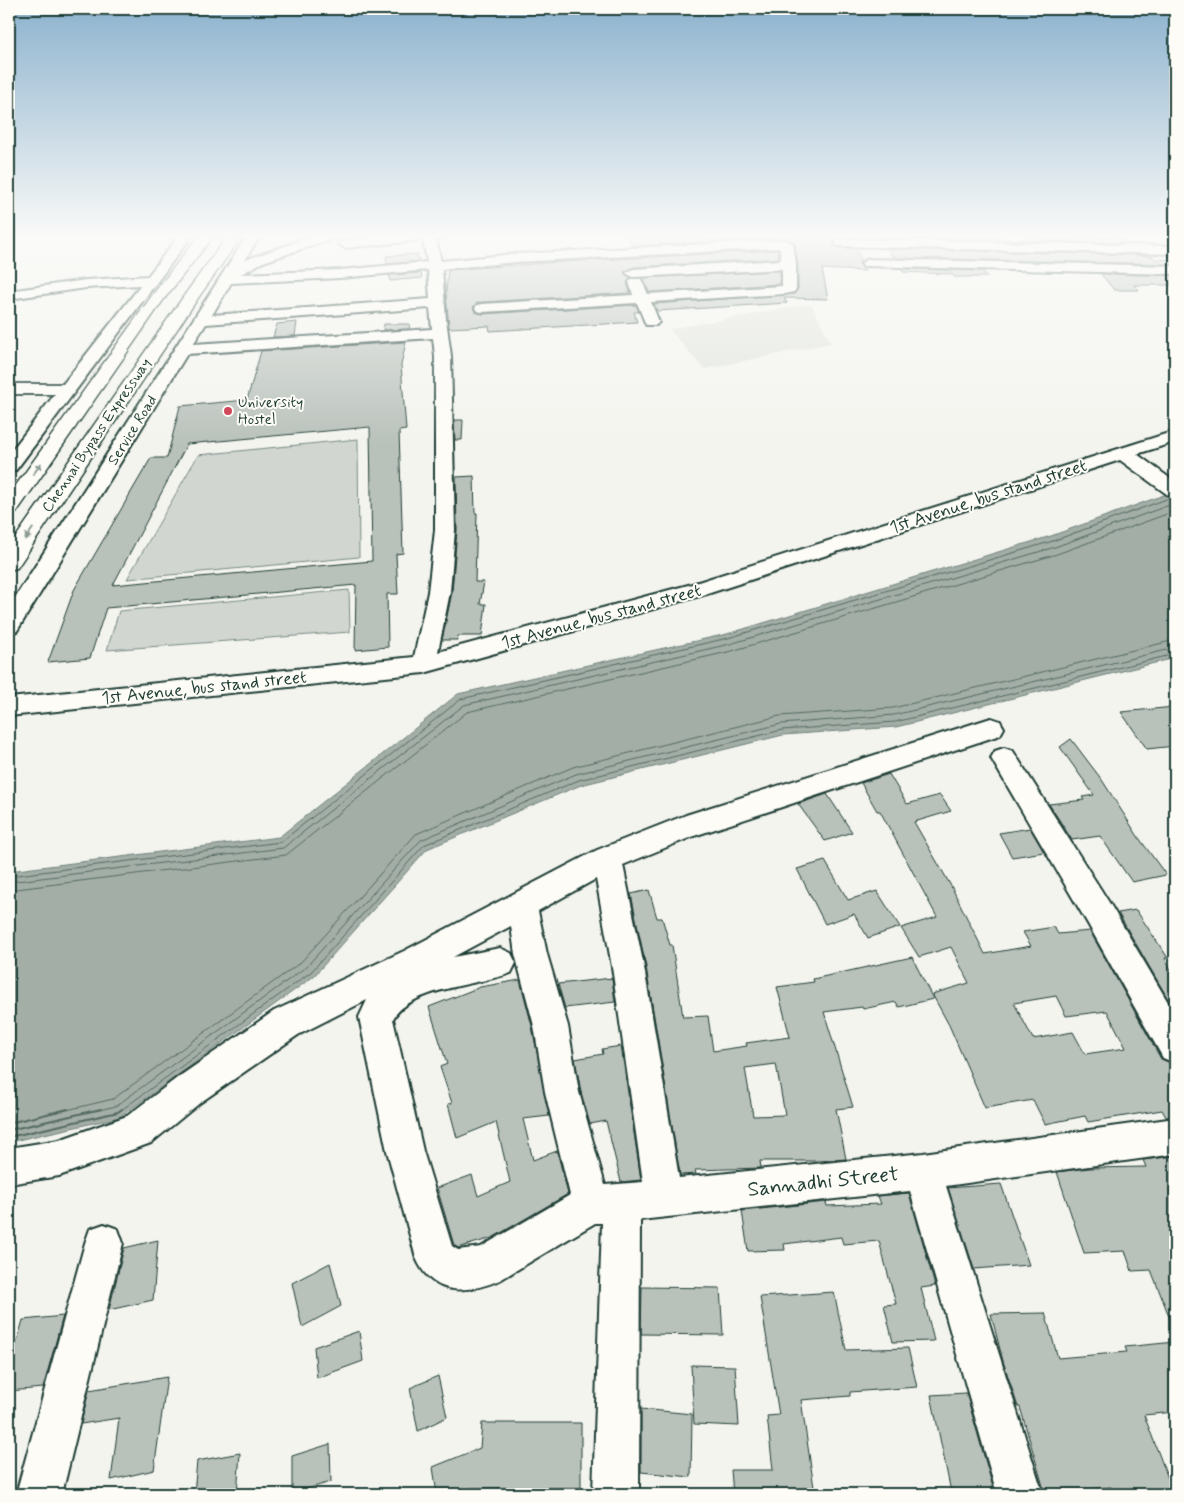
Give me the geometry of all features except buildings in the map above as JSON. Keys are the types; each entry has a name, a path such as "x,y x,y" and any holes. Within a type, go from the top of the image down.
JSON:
{"highway":[{"name":"Chennai Bypass Expressway","path":"9,509 153,304"},
{"name":"Chennai Bypass Expressway","path":"9,563 185,304"}],"street":[{"path":"9,466 132,304"},
{"name":"Service Road","path":"9,625 210,304"},
{"path":"200,320 422,304"},
{"path":"424,664 439,592 445,530 443,356 438,304"},
{"path":"482,308 538,304"},
{"path":"645,304 652,322"},
{"path":"181,350 440,333"},
{"path":"9,389 68,389"},
{"name":"1st Avenue, bus stand street","path":"9,707 424,664 699,589 1175,436"},
{"path":"1123,454 1175,491"},
{"path":"9,1166 59,1158 138,1130 189,1090 286,1023 415,961 606,859 686,827 991,728"},
{"path":"1004,758 1100,914 1175,1046"},
{"path":"606,859 628,967 664,1198"},
{"path":"522,904 531,954 551,1026 562,1092 606,1204 616,1494"},
{"name":"Sannadhi Street","path":"500,963 433,976 386,999 376,1017 405,1150 436,1258 452,1271 486,1266 606,1204 923,1171 1175,1136"},
{"path":"923,1171 1020,1494"},
{"path":"39,1494 104,1243"}],"shaded area":[{"path":"811,304 831,343 704,369 669,329"},
{"path":"358,439 359,557 127,579 198,455"},
{"path":"349,590 350,632 107,650 119,611"}],"water":[{"path":"1175,491 1175,658 896,727 783,735 581,785 427,849 314,976 120,1117 9,1142 9,871 279,837 458,694 727,634 1051,536"}],"place":[{"name":"University Hostel","path":"228,411"}]}
